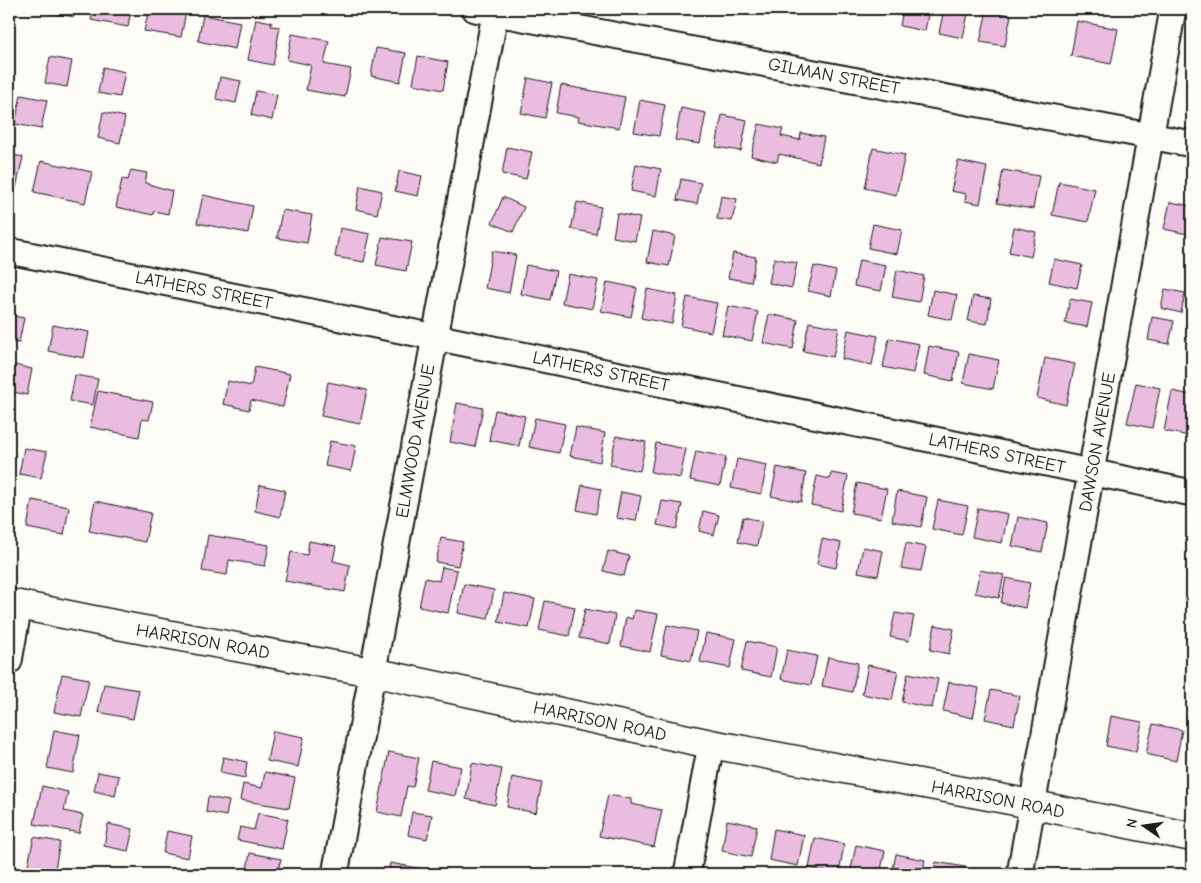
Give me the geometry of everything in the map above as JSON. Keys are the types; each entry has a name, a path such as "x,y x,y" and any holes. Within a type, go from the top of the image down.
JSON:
{"street":[{"name":"DAWSON AVENUE","path":"1020,874 1173,9"},
{"name":"GILMAN STREET","path":"489,10 1192,144"},
{"name":"ELMWOOD AVENUE","path":"335,874 436,337 489,10"},
{"name":"LATHERS STREET","path":"9,251 1192,493"},
{"name":"HARRISON ROAD","path":"14,604 372,672 711,744 1192,837"},
{"path":"9,661 14,604"},
{"path":"687,874 711,744"}],"building":[{"path":"38,9 76,9 74,17"},
{"path":"94,9 131,9 128,27 91,20"},
{"path":"149,9 171,9 186,12 181,37 144,31"},
{"path":"778,9 800,9 799,13"},
{"path":"903,9 929,9 925,31 900,26"},
{"path":"944,9 969,9 963,38 939,33"},
{"path":"987,10 1011,15 1005,46 980,42"},
{"path":"203,15 240,22 235,49 198,41"},
{"path":"256,19 272,22 271,26 280,27 273,65 248,60"},
{"path":"1077,21 1118,29 1111,64 1071,56"},
{"path":"292,34 329,41 324,64 351,69 345,97 306,90 311,65 287,60"},
{"path":"376,48 406,53 400,82 371,76"},
{"path":"418,56 448,62 443,90 413,84"},
{"path":"50,57 72,61 67,87 45,83"},
{"path":"1192,58 1192,86 1187,84"},
{"path":"103,67 125,72 120,97 98,93"},
{"path":"220,77 241,81 236,103 216,99"},
{"path":"528,78 552,83 545,118 521,113"},
{"path":"561,85 625,97 619,128 578,121 579,117 556,113"},
{"path":"256,91 277,95 272,120 251,115"},
{"path":"21,95 47,100 41,129 15,124"},
{"path":"640,100 665,105 659,136 634,132"},
{"path":"681,108 706,113 700,144 675,140"},
{"path":"103,112 125,117 120,143 98,138"},
{"path":"722,115 747,120 741,151 716,147"},
{"path":"759,124 783,129 781,136 800,140 801,133 824,137 819,163 779,154 777,162 751,156"},
{"path":"507,147 532,152 526,179 502,174"},
{"path":"873,148 905,155 896,195 865,188"},
{"path":"9,154 23,157 16,188 9,186"},
{"path":"41,161 92,172 85,203 34,192"},
{"path":"958,161 987,167 980,204 965,201 966,194 951,191"},
{"path":"636,164 661,169 656,196 631,191"},
{"path":"131,170 147,173 145,183 172,191 168,214 154,211 153,215 116,207 122,179 128,180"},
{"path":"1003,170 1039,176 1033,209 997,203"},
{"path":"399,171 422,176 418,196 395,191"},
{"path":"681,179 701,183 697,204 677,200"},
{"path":"1059,182 1095,189 1088,222 1052,215"},
{"path":"360,186 382,191 377,214 356,209"},
{"path":"203,195 253,206 248,233 197,223"},
{"path":"721,196 737,199 732,221 717,219"},
{"path":"503,197 524,207 513,232 492,223"},
{"path":"577,202 601,207 596,234 571,229"},
{"path":"1170,202 1192,206 1192,235 1164,229"},
{"path":"282,210 312,215 307,243 277,238"},
{"path":"617,213 640,218 635,241 613,237"},
{"path":"873,224 902,230 897,254 868,248"},
{"path":"1014,227 1036,232 1031,257 1009,252"},
{"path":"340,228 370,234 364,262 335,257"},
{"path":"653,231 675,236 669,266 647,262"},
{"path":"382,237 412,242 406,271 376,265"},
{"path":"492,251 516,255 509,293 485,288"},
{"path":"733,253 756,257 751,282 728,278"},
{"path":"774,258 797,263 792,288 769,283"},
{"path":"1054,259 1082,265 1077,288 1049,282"},
{"path":"859,260 886,265 881,291 854,286"},
{"path":"526,265 556,271 550,300 521,294"},
{"path":"814,266 836,271 831,296 808,291"},
{"path":"897,270 924,276 919,302 892,297"},
{"path":"568,274 598,280 592,309 562,303"},
{"path":"607,282 637,288 631,317 601,311"},
{"path":"647,289 677,295 672,324 641,318"},
{"path":"1165,289 1185,293 1181,313 1161,308"},
{"path":"933,290 957,295 952,320 928,315"},
{"path":"973,296 991,299 987,324 968,321"},
{"path":"687,297 717,303 711,332 681,326"},
{"path":"1070,299 1092,303 1087,327 1065,323"},
{"path":"728,306 758,312 752,341 722,335"},
{"path":"769,314 798,320 793,349 763,343"},
{"path":"9,315 24,318 19,343 9,342"},
{"path":"1152,317 1174,321 1169,344 1148,340"},
{"path":"809,322 839,328 833,357 803,351"},
{"path":"53,325 89,332 84,358 48,351"},
{"path":"848,330 878,336 872,365 842,359"},
{"path":"889,338 919,344 913,373 883,367"},
{"path":"929,346 959,352 953,381 924,375"},
{"path":"969,354 999,360 993,389 963,383"},
{"path":"1045,358 1075,364 1066,405 1037,398"},
{"path":"10,364 32,369 27,395 9,391"},
{"path":"255,367 290,374 283,407 251,400 249,410 223,404 228,381 251,386"},
{"path":"75,375 98,379 93,405 70,401"},
{"path":"328,382 367,390 360,424 321,416"},
{"path":"1136,383 1160,388 1152,428 1127,423"},
{"path":"98,391 153,402 149,420 142,419 139,437 90,427"},
{"path":"1172,391 1192,395 1192,418 1189,436 1164,431"},
{"path":"457,403 483,408 475,447 450,442"},
{"path":"495,410 525,416 519,446 489,440"},
{"path":"535,418 565,424 559,453 529,447"},
{"path":"576,427 605,433 600,462 570,456"},
{"path":"616,436 646,442 640,471 610,465"},
{"path":"330,441 356,446 351,471 325,466"},
{"path":"656,443 686,449 680,478 651,472"},
{"path":"24,448 47,452 41,478 19,474"},
{"path":"696,451 726,457 720,486 690,480"},
{"path":"737,459 767,465 761,494 731,488"},
{"path":"777,467 806,473 801,502 771,496"},
{"path":"831,473 848,476 841,511 811,505 817,476 830,479"},
{"path":"857,483 887,489 881,518 851,513"},
{"path":"260,485 285,490 280,517 255,511"},
{"path":"582,485 601,489 596,514 577,510"},
{"path":"897,491 927,497 921,527 892,521"},
{"path":"621,492 641,496 636,521 616,518"},
{"path":"32,500 69,507 64,535 27,528"},
{"path":"938,500 968,506 962,535 932,529"},
{"path":"95,501 151,513 145,542 89,531"},
{"path":"662,501 682,504 677,529 657,525"},
{"path":"978,508 1008,514 1002,543 972,537"},
{"path":"703,511 719,515 714,535 699,531"},
{"path":"743,517 762,521 757,546 738,542"},
{"path":"1018,517 1048,523 1042,552 1012,546"},
{"path":"208,535 269,545 265,566 229,560 227,575 202,571"},
{"path":"441,538 463,542 458,566 436,562"},
{"path":"822,539 841,543 836,568 817,564"},
{"path":"309,541 336,546 333,561 350,565 345,592 285,581 291,552 307,555"},
{"path":"906,543 926,547 921,571 901,568"},
{"path":"863,547 883,551 878,576 858,572"},
{"path":"608,551 629,556 624,576 603,571"},
{"path":"442,567 457,570 448,613 419,607 425,578 439,581"},
{"path":"980,570 1004,575 999,598 975,593"},
{"path":"1006,578 1030,583 1025,608 1001,603"},
{"path":"464,584 494,590 488,619 458,613"},
{"path":"504,593 535,599 529,628 498,622"},
{"path":"545,601 575,607 569,636 539,630"},
{"path":"585,609 615,615 610,644 579,638"},
{"path":"634,610 658,614 650,652 621,646 626,617 632,619"},
{"path":"895,613 914,616 909,641 890,637"},
{"path":"667,625 697,631 691,661 661,655"},
{"path":"935,625 954,629 949,654 930,650"},
{"path":"706,633 736,639 730,668 700,662"},
{"path":"747,641 777,647 771,677 741,671"},
{"path":"787,650 817,656 811,685 781,679"},
{"path":"828,657 858,663 852,692 822,686"},
{"path":"868,665 898,671 892,700 862,694"},
{"path":"908,673 938,679 932,708 902,702"},
{"path":"62,674 89,679 81,717 54,712"},
{"path":"949,682 979,688 973,718 943,711"},
{"path":"104,684 139,690 133,719 98,712"},
{"path":"991,690 1020,696 1014,725 985,719"},
{"path":"1111,716 1142,722 1136,752 1106,746"},
{"path":"1153,724 1182,730 1176,761 1146,754"},
{"path":"54,730 80,735 73,773 47,768"},
{"path":"273,731 304,737 298,767 267,761"},
{"path":"1192,733 1192,763 1186,762"},
{"path":"389,752 419,758 413,787 407,786 401,817 377,812"},
{"path":"223,757 247,762 245,778 220,773"},
{"path":"431,761 461,767 455,796 425,790"},
{"path":"472,763 502,769 495,805 466,799"},
{"path":"98,772 119,776 115,796 94,791"},
{"path":"265,772 295,778 289,808 240,800 243,784 262,788"},
{"path":"512,777 542,783 536,813 507,807"},
{"path":"42,786 68,792 64,811 83,815 79,833 34,824"},
{"path":"608,795 631,799 631,804 662,810 654,847 599,836"},
{"path":"208,797 229,801 226,816 206,812"},
{"path":"412,812 432,815 427,839 408,835"},
{"path":"258,813 288,819 282,849 237,840 240,827 254,830"},
{"path":"727,820 757,826 751,857 722,851"},
{"path":"108,824 133,829 128,851 104,846"},
{"path":"774,829 804,835 798,866 769,860"},
{"path":"167,831 192,836 188,858 163,853"},
{"path":"34,837 60,842 54,874 26,874"},
{"path":"815,838 844,844 839,874 809,868"},
{"path":"856,845 885,851 880,874 850,874"},
{"path":"250,853 281,859 277,874 246,874"},
{"path":"896,854 925,860 922,874 892,874"},
{"path":"936,862 965,867 964,874 933,874"},
{"path":"390,863 423,869 422,874 388,874"}]}
